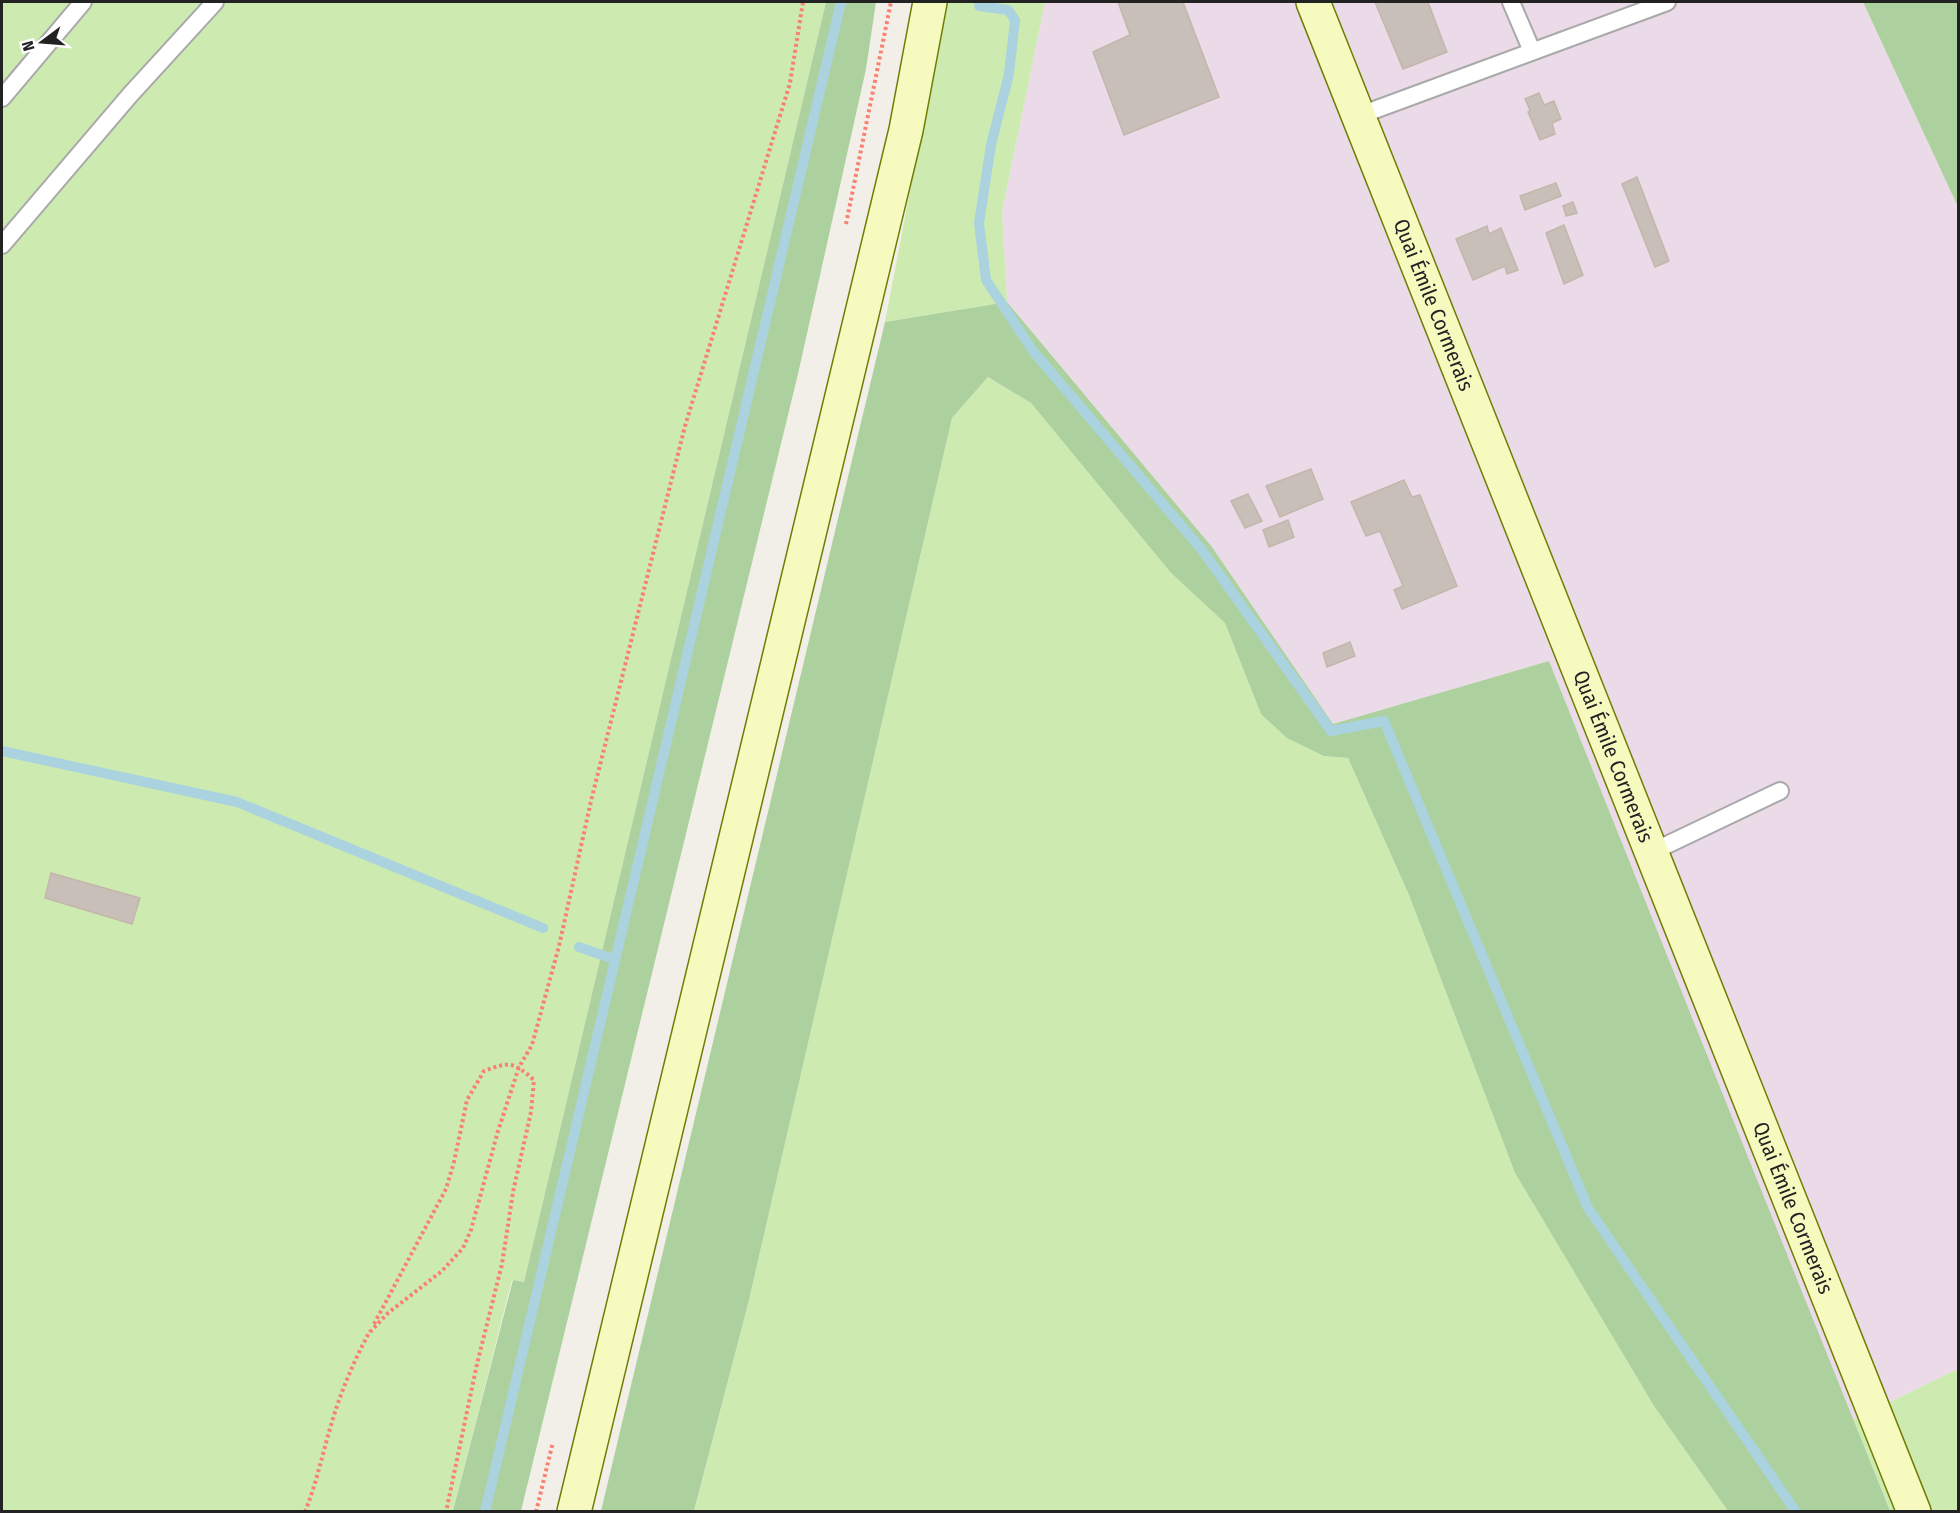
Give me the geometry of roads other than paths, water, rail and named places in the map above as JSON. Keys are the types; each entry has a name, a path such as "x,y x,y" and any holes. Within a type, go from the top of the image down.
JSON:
{"street":[{"path":"573,1512 904,142 930,2"},
{"name":"Quai Émile Cormerais","path":"1313,2 1914,1512"}],"lane":[{"path":"2,98 83,2"},
{"path":"2,245 130,95 215,2"},
{"path":"1511,2 1532,51"},
{"path":"1358,116 1666,2"},
{"path":"1652,852 1780,791"}],"waterway":[{"path":"485,1512 841,2"},
{"path":"979,6 1008,10 1015,20 1009,74 991,145 979,223 986,280 1033,351 1202,550 1331,731 1384,721 1588,1208 1796,1512"},
{"path":"2,751 237,802 543,928"},
{"path":"579,947 613,959"}]}
